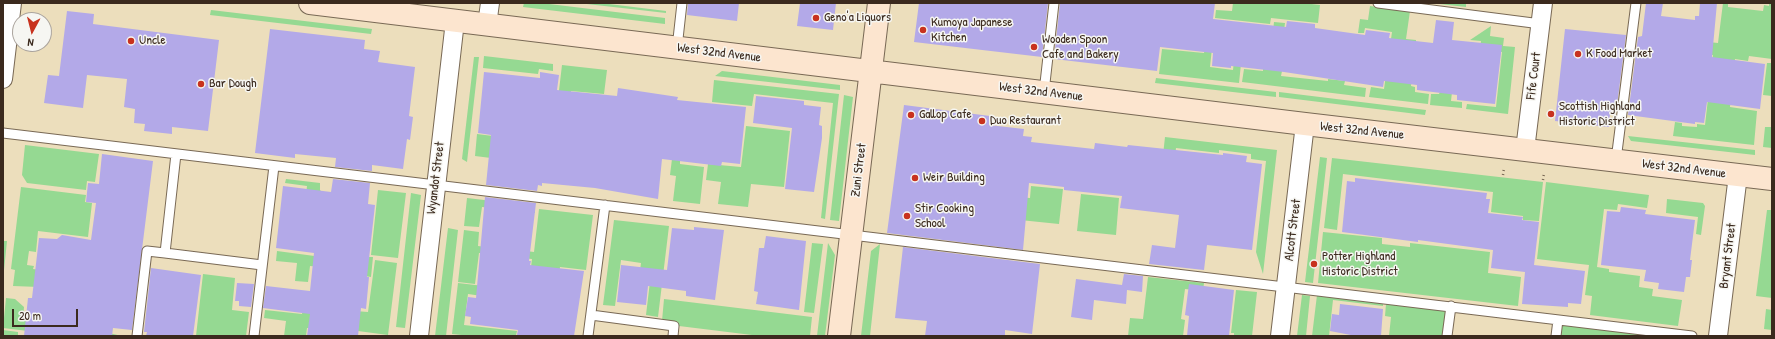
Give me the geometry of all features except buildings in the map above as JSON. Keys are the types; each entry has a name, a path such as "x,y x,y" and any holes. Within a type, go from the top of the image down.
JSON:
{"street":[{"path":"3,79 12,3"},
{"name":"West 32nd Avenue","path":"310,3 871,72 1772,179"},
{"path":"487,25 490,3"},
{"name":"Zuni Street","path":"839,336 879,3"},
{"name":"Fife Court","path":"1525,150 1543,3"},
{"name":"Wyandot Street","path":"419,336 455,21"},
{"name":"Alcott Street","path":"1280,336 1305,124"},
{"name":"Bryant Street","path":"1718,336 1738,175"}],"lane":[{"path":"677,48 682,3"},
{"path":"1044,92 1054,3"},
{"path":"1378,3 1541,24"},
{"path":"1616,160 1636,3"},
{"path":"3,133 1692,336"},
{"path":"165,253 176,154"},
{"path":"254,336 274,166"},
{"path":"588,336 605,205"},
{"path":"137,336 147,251 262,265"},
{"path":"1448,336 1451,306"},
{"path":"590,315 674,326 673,336"},
{"path":"1556,336 1558,320"}],"green space":[{"path":"524,3 541,3 665,18 665,24 523,7"},
{"path":"578,3 601,3 666,11 666,13"},
{"path":"1233,3 1303,3 1320,5 1318,23 1271,18 1270,24 1215,18 1216,10 1232,11"},
{"path":"1431,3 1466,3 1466,7"},
{"path":"1723,3 1728,3 1728,7 1763,11 1764,5 1769,6 1769,3 1772,3 1772,59 1749,56 1748,61 1735,59 1730,107 1757,111 1754,145 1673,136 1675,122 1682,123 1682,126 1697,127 1697,124 1705,125 1713,55 1689,52 1690,40 1718,43"},
{"path":"1370,6 1410,11 1406,39 1416,40 1411,86 1415,87 1415,92 1429,94 1428,104 1369,97 1371,87 1384,89 1392,32 1365,28 1364,33 1358,33 1360,19 1368,20"},
{"path":"211,10 372,29 371,34 210,15"},
{"path":"1238,22 1241,64 1239,83 1159,74 1162,49 1204,53 1207,28 1214,29 1210,67 1233,70"},
{"path":"1274,22 1285,23 1279,70 1282,71 1281,76 1328,81 1328,79 1345,81 1344,85 1366,88 1365,97 1242,82 1244,69 1263,71 1263,65 1269,66"},
{"path":"1491,26 1490,36 1504,38 1503,46 1515,47 1508,114 1466,109 1467,104 1496,107 1502,52 1480,49 1481,41 1470,40"},
{"path":"484,56 553,64 553,71 539,69 538,74 483,68"},
{"path":"1456,56 1451,101 1462,102 1462,108 1430,105 1431,94 1439,94"},
{"path":"474,57 479,57 467,162 462,159"},
{"path":"1767,63 1772,63 1772,96 1763,95"},
{"path":"562,65 607,70 604,94 571,91 565,143 553,141"},
{"path":"722,71 840,85 840,90 715,76"},
{"path":"1156,78 1276,92 1276,97 1155,83"},
{"path":"714,80 839,94 825,219 821,218 833,103 754,94 752,106 712,102"},
{"path":"1279,92 1426,110 1425,115 1279,97"},
{"path":"844,95 853,97 839,221 830,220"},
{"path":"746,126 790,131 784,187 751,184 748,207 718,204 721,182 706,180 708,164 741,167"},
{"path":"1765,127 1772,127 1772,148 1763,147"},
{"path":"477,134 509,138 507,160 475,156"},
{"path":"1628,136 1755,150 1755,155 1631,141"},
{"path":"1165,137 1277,150 1263,274 1256,252 1266,161 1251,159 1251,154 1219,150 1219,153 1176,148 1170,201 1158,200"},
{"path":"25,145 99,154 95,182 87,181 86,190 27,183 22,175"},
{"path":"1320,157 1327,158 1313,283 1305,282"},
{"path":"1332,158 1543,182 1539,221 1523,220 1523,216 1491,212 1493,192 1343,174 1337,230 1324,228"},
{"path":"672,159 680,159 680,164 704,167 700,204 673,201 676,176 670,175"},
{"path":"286,179 320,183 320,190 324,195 304,210 307,186 285,183"},
{"path":"1546,182 1649,195 1647,208 1618,204 1617,210 1604,209 1597,267 1609,269 1609,272 1640,276 1639,287 1653,289 1652,296 1682,300 1678,326 1590,315 1592,296 1585,295 1589,265 1537,259"},
{"path":"1031,186 1063,189 1059,224 981,216 983,194 1030,198"},
{"path":"21,187 86,195 85,202 92,203 88,237 38,231 36,252 29,251 27,265 34,266 33,269 41,270 39,287 13,286 15,270 11,269"},
{"path":"378,190 406,193 398,258 371,255"},
{"path":"411,193 421,195 405,328 396,327"},
{"path":"1081,194 1119,198 1116,235 1077,231"},
{"path":"467,198 535,206 535,213 482,207 479,227 464,226"},
{"path":"1667,199 1703,203 1705,206 1701,235 1696,234 1698,217 1666,213"},
{"path":"539,209 593,215 586,270 560,267 556,295 528,292 532,259 502,256 503,248 534,252"},
{"path":"1767,210 1772,210 1772,298 1756,296"},
{"path":"614,220 669,226 658,317 646,315 651,273 640,271 641,263 621,260 615,306 603,305"},
{"path":"448,228 458,230 446,336 435,336"},
{"path":"464,230 479,232 478,246 502,249 501,255 479,253 475,284 458,282"},
{"path":"1323,232 1382,238 1382,244 1410,247 1410,243 1490,252 1488,273 1521,277 1518,306 1318,283"},
{"path":"3,241 7,241 3,280"},
{"path":"812,243 823,244 814,313 804,312"},
{"path":"828,243 835,255 825,336 817,336"},
{"path":"880,244 870,336 861,336 871,251"},
{"path":"277,251 322,257 373,257 371,277 359,275 359,271 310,266 308,282 295,281 297,263 276,261"},
{"path":"375,260 397,263 388,335 358,331 357,334 307,328 306,336 284,336 286,321 264,318 265,310 302,314 303,307 368,312"},
{"path":"203,274 235,278 232,310 249,312 246,336 196,336"},
{"path":"1148,277 1204,283 1203,291 1185,289 1181,319 1185,320 1183,336 1128,336 1130,318 1143,319"},
{"path":"458,283 484,286 482,296 468,294 464,325 517,331 516,335 520,336 471,336 452,334"},
{"path":"1236,290 1257,292 1252,336 1234,336 1234,333 1231,333"},
{"path":"1302,295 1310,296 1306,336 1297,336"},
{"path":"1317,295 1383,302 1383,306 1333,300 1329,336 1312,336"},
{"path":"6,298 15,299 24,307 23,320 78,326 122,336 70,336 3,328"},
{"path":"664,299 812,317 810,336 760,336 679,326 679,324 662,321"},
{"path":"1386,304 1447,311 1444,336 1389,336 1391,317 1385,316"},
{"path":"1766,309 1772,310 1772,330 1764,329"},
{"path":"1563,321 1686,336 1561,336"},
{"path":"3,330 18,332 18,336 3,336"}],"place":[{"name":"Geno'a Liquors","path":"816,18"},
{"name":"Kumoya Japanese Kitchen","path":"923,30"},
{"name":"Uncle","path":"131,41"},
{"name":"Wooden Spoon Cafe and Bakery","path":"1034,47"},
{"name":"K Food Market","path":"1578,54"},
{"name":"Bar Dough","path":"201,84"},
{"name":"Scottish Highland Historic District","path":"1551,114"},
{"name":"Gallop Cafe","path":"911,115"},
{"name":"Duo Restaurant","path":"982,121"},
{"name":"Weir Building","path":"915,178"},
{"name":"Stir Cooking School","path":"907,216"},
{"name":"Potter Highland Historic District","path":"1314,264"}]}
